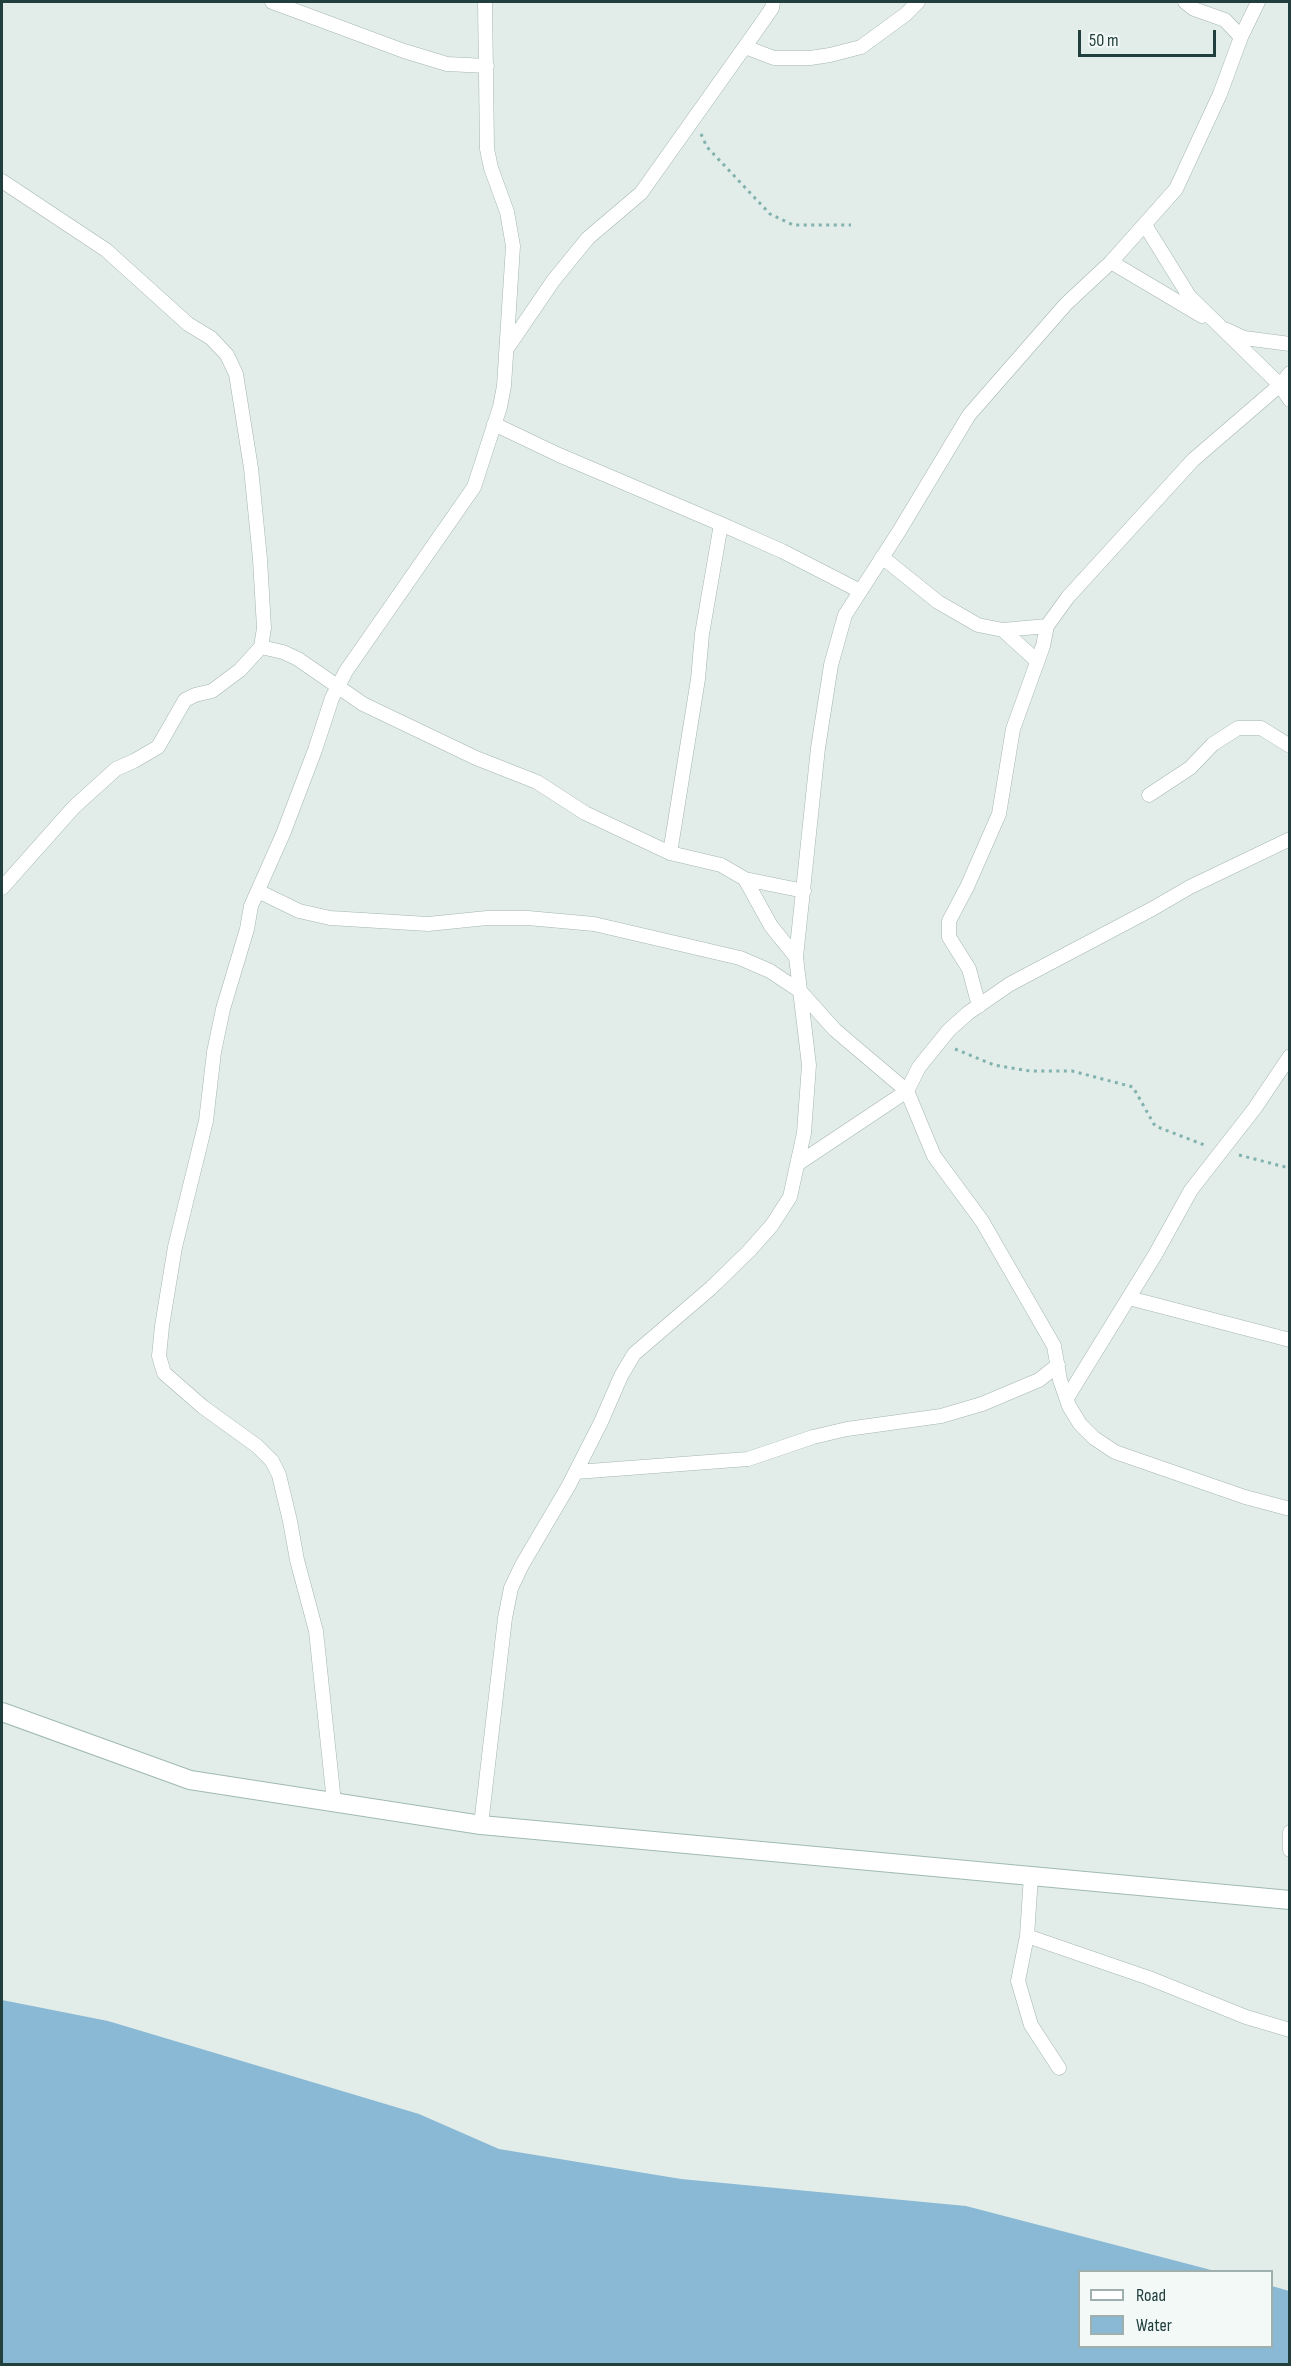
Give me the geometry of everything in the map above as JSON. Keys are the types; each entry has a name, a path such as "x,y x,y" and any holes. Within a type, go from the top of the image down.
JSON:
{"street":[{"path":"272,2 447,64 486,66"},
{"path":"334,1802 316,1631 297,1560 279,1475 272,1461 257,1446 203,1407 165,1373 159,1356 175,1247 206,1121 214,1052 223,1009 248,929 251,906 283,834 332,698 390,607 474,487 504,386 513,246 507,212 491,168 487,148 485,2"},
{"path":"507,349 527,317 588,238 641,193 772,8 773,2"},
{"path":"745,47 774,58 830,55 861,46 906,14 918,2"},
{"path":"1185,2 1194,9 1225,20 1241,37"},
{"path":"481,1825 505,1618 511,1588 576,1472 621,1376 634,1354 711,1288 756,1242 790,1197 800,1163 809,1065 796,957 816,759 831,665 845,615 969,415 1066,304 1111,262 1176,189 1220,94 1241,37 1258,2"},
{"path":"2,181 106,250 188,324 211,338 227,355 236,374 251,468 264,616 261,647 227,682 212,691 185,700 158,747 116,769 74,807 2,888"},
{"path":"1144,225 1189,296 1216,325 1280,385 1290,400"},
{"path":"1111,262 1216,325 1244,338 1290,344"},
{"path":"978,1006 969,969 949,937 949,921 967,887 999,814 1013,729 1047,626 1068,597 1193,460 1280,385 1290,373"},
{"path":"494,424 559,455 782,551 860,591"},
{"path":"670,853 721,524"},
{"path":"882,557 938,602 978,625 1003,630 1047,626"},
{"path":"1003,630 1037,661"},
{"path":"261,647 283,652 298,659 339,685 363,704 476,758 537,782 585,813 670,853 722,865 745,879 804,891"},
{"path":"1149,795 1190,768 1213,744 1239,728 1261,728 1290,746"},
{"path":"800,1163 907,1090 919,1067 949,1030 1010,984 1190,887 1290,839"},
{"path":"745,879 771,926 796,957"},
{"path":"258,891 299,911 330,918 428,924 487,918 528,918 594,924 740,958 770,971 800,992 835,1030 907,1090 934,1156 982,1221 1054,1346 1066,1398 1080,1424 1094,1438 1115,1452 1245,1497 1290,1509"},
{"path":"1066,1398 1191,1190 1255,1108 1290,1056"},
{"path":"1128,1298 1290,1340"},
{"path":"576,1472 748,1459 825,1434 941,1416 982,1404 1040,1380 1058,1365"},
{"path":"2,1713 190,1780 481,1825 1290,1900"},
{"path":"1289,1849 1290,1832"},
{"path":"1031,1876 1027,1936 1018,1982 1031,2025 1059,2068"},
{"path":"1027,1936 1149,1978 1246,2017 1290,2030"}],"path":[{"path":"693,119 707,147 770,214 793,225 851,225"},
{"path":"932,1052 957,1049 994,1065 1030,1071 1072,1071 1117,1081 1133,1087 1155,1126 1221,1151 1289,1168"}],"water":[{"path":"2,2000 108,2021 419,2114 499,2149 681,2179 966,2206 1211,2270 1078,2270 1078,2348 1273,2348 1273,2286 1289,2291 1289,2364 2,2364"}]}
